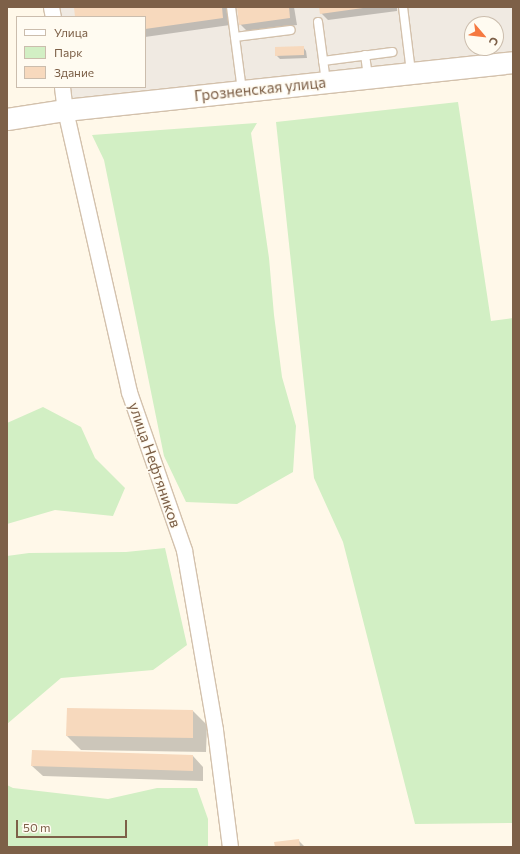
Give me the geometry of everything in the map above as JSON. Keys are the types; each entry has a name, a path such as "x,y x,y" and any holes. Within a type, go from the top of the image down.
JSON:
{"main road":[{"name":"Грозненская улица","path":"7,119 65,110 513,62"}],"street":[{"name":"улица Нефтяников","path":"62,88 65,110 129,392 184,550 215,730 230,847"}],"lane":[{"path":"231,7 242,91"},
{"path":"403,7 411,73"},
{"path":"318,22 326,82"},
{"path":"235,37 290,30"},
{"path":"323,61 392,52"},
{"path":"365,55 368,78"}],"shaded area":[{"path":"60,7 513,7 513,55 71,106 69,88 146,88 146,16 61,16"}],"green space":[{"path":"458,102 491,321 513,318 513,823 415,824 343,542 314,478 276,122"},
{"path":"257,123 251,133 269,258 274,315 282,377 296,426 293,472 237,504 186,502 164,456 104,160 92,135"},
{"path":"43,407 81,427 95,458 125,488 113,516 55,510 7,524 7,423"},
{"path":"165,548 187,645 153,670 61,678 7,724 7,556 29,553 126,552"},
{"path":"7,785 13,788 108,799 157,788 197,788 208,819 208,847 7,847"}],"building":[{"path":"74,7 222,7 223,18 146,29 146,16 75,16"},
{"path":"237,7 289,7 290,18 239,25"},
{"path":"319,7 363,7 363,8 320,14"},
{"path":"304,46 304,55 275,56 275,47"},
{"path":"67,708 193,710 193,738 66,736"},
{"path":"32,750 193,755 193,771 31,766"},
{"path":"299,839 300,847 275,847 274,842"}]}
